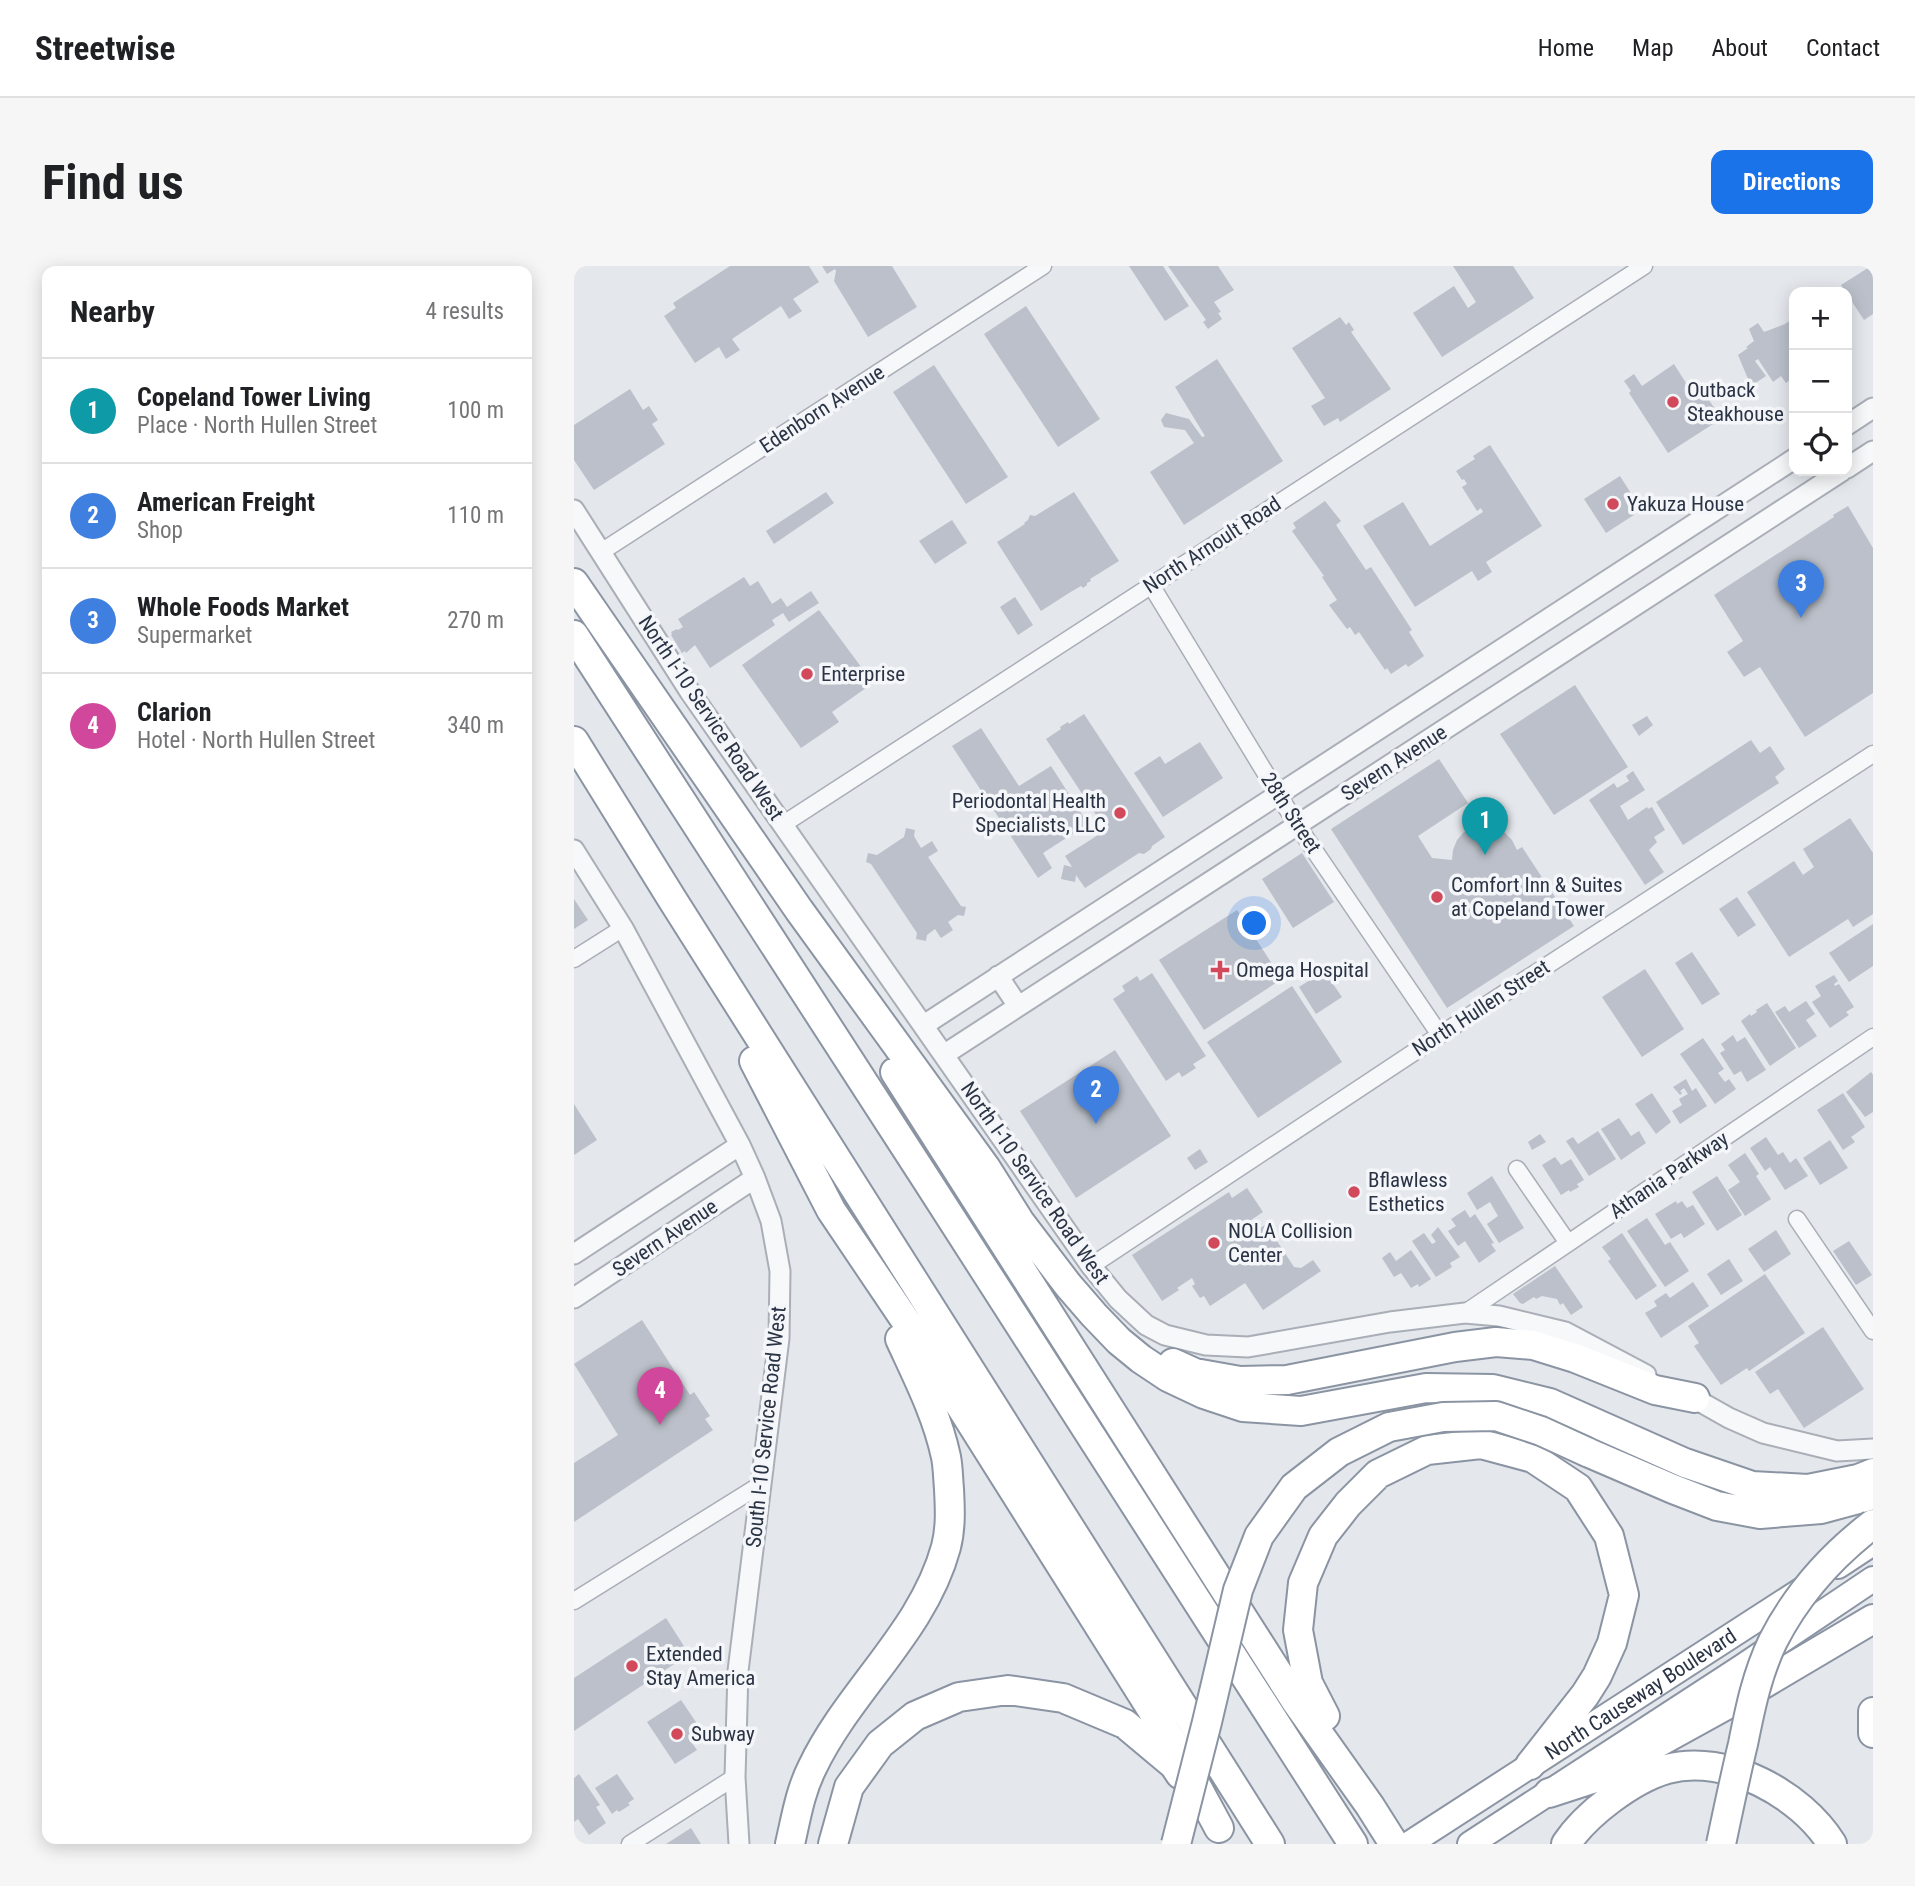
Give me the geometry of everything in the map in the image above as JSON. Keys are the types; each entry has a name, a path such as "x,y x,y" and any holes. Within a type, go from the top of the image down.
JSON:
{"highway":[{"path":"574,583 799,910 986,1168 1020,1222 1068,1284 1119,1341 1168,1377 1204,1394 1242,1407 1301,1411 1426,1388 1493,1389 1550,1403 1685,1463 1752,1486 1808,1489 1873,1474"},
{"path":"574,597 867,1028 1297,1703 1394,1844"},
{"path":"574,635 1353,1844"},
{"path":"574,741 1270,1844"},
{"path":"672,899 831,1210 922,1345 1176,1748 1224,1836"},
{"path":"790,1844 802,1790 832,1731 919,1610 932,1584 946,1546 950,1516 947,1460 934,1412 865,1263"},
{"path":"1119,1341 1139,1346 1195,1373 1240,1381 1287,1380 1455,1347 1496,1342 1533,1346 1575,1358 1655,1390 1695,1398"},
{"path":"1175,1844 1238,1590 1259,1536 1294,1487 1339,1452 1389,1427 1443,1417 1496,1416 1541,1431 1717,1506 1760,1514 1821,1509 1873,1495"},
{"path":"1370,1806 1308,1683 1298,1630 1303,1583 1323,1536 1348,1504 1378,1474 1427,1450 1481,1444 1533,1458 1578,1488 1609,1536 1624,1595 1612,1643 1585,1695 1530,1765"},
{"path":"1721,1844 1754,1694 1772,1643 1794,1604 1819,1572 1873,1524"},
{"name":"North Causeway Boulevard","path":"1409,1844 1873,1544"},
{"name":"North Causeway Boulevard","path":"1745,1680 1873,1579"},
{"path":"1549,1793 1592,1779 1745,1680 1873,1619"},
{"path":"833,1844 849,1787 880,1744 915,1716 960,1698 1008,1690 1063,1698 1125,1724 1174,1765 1224,1836"},
{"path":"1873,1712 1873,1733"},
{"path":"1566,1844 1605,1802 1645,1778 1668,1768 1705,1765 1765,1783 1806,1813 1832,1844"},
{"name":"North Causeway Boulevard","path":"1470,1844 1549,1793"}],"street":[{"name":"Edenborn Avenue","path":"601,552 1043,266"},
{"name":"North Arnoult Road","path":"782,825 1644,266"},
{"path":"1852,422 1873,408"},
{"name":"Severn Avenue","path":"1852,464 1873,451"},
{"name":"Severn Avenue","path":"924,1025 1789,462"},
{"name":"Severn Avenue","path":"945,1054 1834,476"},
{"name":"North I-10 Service Road West","path":"574,510 690,692 1091,1266 1118,1299 1146,1325 1165,1335 1206,1345 1248,1347 1390,1322 1465,1313 1499,1316 1565,1332 1763,1433 1836,1451 1873,1449"},
{"name":"28th Street","path":"1151,584 1297,825 1440,1035"},
{"name":"North Hullen Street","path":"1091,1266 1873,754"},
{"name":"South I-10 Service Road West","path":"574,850 622,928 740,1146 771,1221 780,1271 779,1338 738,1671 735,1777 739,1844"},
{"path":"574,959 622,928"},
{"path":"998,976 1018,1006"},
{"name":"Athania Parkway","path":"1465,1313 1873,1037"},
{"name":"Severn Avenue","path":"574,1254 740,1146"},
{"path":"1517,1169 1568,1243"},
{"name":"Severn Avenue","path":"574,1298 755,1178"},
{"path":"1797,1219 1873,1331"},
{"path":"574,1601 760,1485"},
{"path":"630,1844 735,1777"}],"building":[{"path":"730,266 809,266 819,282 793,299 802,311 789,319 781,306 732,339 740,350 726,359 719,347 695,363 664,316 676,308 673,303"},
{"path":"822,266 892,266 917,307 868,337 834,281 835,269 827,274"},
{"path":"1129,266 1163,266 1189,306 1165,321"},
{"path":"1168,266 1218,266 1234,290 1214,302 1222,319 1208,329 1203,322 1206,320"},
{"path":"1453,266 1513,266 1534,298 1442,357 1413,313 1454,286 1468,308 1476,302"},
{"path":"1873,266 1873,314 1864,320 1852,302 1852,287 1841,285"},
{"path":"1026,306 1100,419 1058,447 984,334"},
{"path":"1340,317 1346,325 1349,322 1354,330 1351,332 1391,389 1340,422 1338,418 1324,426 1311,406 1325,398 1292,348"},
{"path":"1789,321 1789,381 1786,383 1781,376 1773,382 1758,359 1755,361 1766,376 1751,386 1738,355 1754,341 1749,329 1758,323 1764,332"},
{"path":"1217,359 1283,461 1184,525 1150,472 1194,443 1185,430 1164,427 1161,420 1166,413 1189,419 1202,437 1205,436 1175,387"},
{"name":"Outback Steakhouse","path":"1674,364 1686,383 1694,378 1717,412 1709,417 1713,424 1668,453 1624,381 1634,374 1642,386"},
{"path":"934,365 1008,477 966,504 893,392"},
{"path":"630,389 643,410 649,406 658,420 652,424 665,444 594,490 574,460 574,425"},
{"path":"1490,445 1542,526 1486,562 1492,572 1478,581 1472,571 1415,607 1363,526 1403,502 1430,546 1483,512 1481,508 1477,511 1462,487 1467,484 1456,471"},
{"name":"Yakuza House","path":"1620,476 1639,506 1644,503 1649,510 1642,514 1640,511 1606,533 1584,499"},
{"path":"826,492 834,503 774,544 766,531"},
{"path":"1074,492 1119,561 1090,579 1083,588 1081,586 1041,611 997,542 1025,524 1030,515 1035,516"},
{"path":"1325,501 1341,521 1336,525 1366,570 1371,567 1412,630 1409,632 1424,656 1408,667 1406,664 1391,674 1387,668 1385,670 1359,632 1355,635 1350,627 1347,629 1329,605 1337,600 1322,577 1324,576 1292,531 1296,528 1293,523"},
{"path":"1848,506 1873,548 1873,693 1805,737 1760,667 1744,677 1727,652 1743,641 1714,595"},
{"path":"952,520 967,543 935,564 919,541"},
{"path":"744,577 750,586 758,581 772,604 781,598 787,607 811,591 819,603 789,622 783,613 772,620 775,625 710,668 695,645 682,653 671,635 671,632 683,627 678,619"},
{"path":"1015,597 1033,625 1018,635 1000,607"},
{"name":"Enterprise","path":"819,610 873,683 832,712 839,722 801,748 742,665"},
{"path":"1575,685 1628,767 1554,815 1500,734"},
{"path":"1084,714 1165,837 1144,854 1139,853 1085,888 1076,875 1075,882 1061,879 1064,865 1072,867 1065,856 1106,830 1046,739 1061,729 1060,727"},
{"path":"1647,716 1653,725 1639,736 1632,725"},
{"path":"981,728 1019,786 1051,766 1088,824 1043,853 1052,868 1038,878 952,746"},
{"path":"1751,740 1760,753 1770,746 1785,769 1775,777 1779,783 1683,845 1656,802"},
{"path":"1200,742 1223,778 1163,817 1134,773 1160,756 1165,764"},
{"path":"1439,759 1468,803 1418,836 1432,858 1452,860 1457,840 1464,832 1484,826 1495,827 1512,840 1517,850 1522,847 1574,926 1447,1008 1331,829"},
{"path":"1633,771 1645,790 1620,806 1628,820 1647,807 1652,807 1665,830 1654,837 1657,842 1649,850 1664,872 1645,885 1589,800 1614,783 1617,788 1629,781 1626,776"},
{"path":"1850,818 1873,853 1873,914 1853,927 1848,919 1789,957 1747,892 1794,861 1803,875 1814,867 1803,849"},
{"path":"906,828 915,830 914,836 921,848 932,841 938,851 928,857 961,906 966,907 964,916 958,915 948,922 953,930 941,938 935,929 927,935 926,941 916,939 917,933 871,864 866,862 868,853 877,855 904,837"},
{"path":"1302,853 1334,902 1293,928 1262,879"},
{"path":"1737,897 1756,925 1738,937 1719,909"},
{"path":"574,899 588,920 574,929"},
{"name":"Omega Hospital","path":"1237,910 1282,979 1204,1030 1159,960"},
{"path":"1873,924 1873,966 1849,982 1829,953"},
{"path":"1692,952 1720,994 1702,1005 1675,963"},
{"path":"1645,969 1684,1029 1642,1057 1602,997"},
{"path":"1324,971 1342,997 1316,1014 1299,987"},
{"path":"1152,973 1206,1056 1193,1064 1196,1068 1182,1077 1179,1072 1166,1081 1113,999 1125,991 1122,986 1137,976 1140,981"},
{"path":"1834,975 1838,981 1835,986 1839,984 1854,1007 1846,1012 1849,1015 1830,1028 1812,1002 1821,996 1815,986"},
{"path":"1292,986 1342,1062 1258,1118 1207,1042"},
{"path":"1806,1001 1815,1014 1806,1020 1817,1036 1799,1048 1775,1012 1785,1006 1789,1012"},
{"path":"1767,1003 1796,1048 1770,1066 1741,1021"},
{"path":"1733,1035 1737,1042 1745,1037 1766,1070 1747,1082 1741,1071 1734,1075 1720,1053 1725,1050 1721,1044"},
{"path":"1703,1038 1724,1069 1718,1073 1725,1082 1729,1079 1736,1089 1715,1104 1680,1054"},
{"path":"1115,1050 1171,1136 1076,1198 1020,1111"},
{"path":"1871,1072 1873,1112 1865,1117 1846,1092"},
{"path":"1686,1079 1692,1091 1696,1088 1707,1106 1680,1124 1672,1111 1682,1105 1679,1099 1688,1094 1684,1088 1680,1095 1673,1087"},
{"path":"1652,1093 1671,1122 1656,1134 1635,1104"},
{"path":"1843,1093 1865,1127 1851,1137 1855,1142 1843,1150 1817,1110"},
{"path":"574,1104 597,1140 574,1155"},
{"path":"1619,1118 1631,1136 1639,1131 1646,1143 1621,1160 1601,1129"},
{"path":"1598,1131 1616,1159 1589,1176 1566,1141 1573,1137 1578,1144"},
{"path":"1540,1134 1546,1142 1532,1150 1528,1142"},
{"path":"1766,1137 1778,1155 1783,1152 1790,1163 1796,1158 1808,1176 1785,1190 1770,1167 1765,1171 1750,1148"},
{"path":"1830,1140 1848,1168 1820,1185 1803,1158"},
{"path":"1200,1149 1208,1162 1195,1170 1187,1158"},
{"path":"1745,1153 1771,1199 1745,1216 1728,1190 1740,1182 1728,1165"},
{"path":"1555,1157 1561,1165 1571,1159 1584,1180 1577,1184 1579,1187 1561,1195 1542,1165"},
{"path":"1492,1176 1524,1228 1499,1243 1487,1224 1498,1216 1490,1202 1477,1210 1467,1193"},
{"path":"1717,1176 1742,1215 1717,1231 1692,1192"},
{"name":"NOLA Collision Center","path":"1247,1188 1263,1212 1248,1222 1255,1232 1266,1224 1294,1267 1301,1268 1313,1260 1321,1271 1263,1310 1245,1283 1210,1306 1204,1296 1200,1298 1192,1286 1195,1284 1192,1278 1162,1301 1132,1255 1229,1192 1232,1198"},
{"path":"1676,1201 1677,1204 1682,1201 1687,1208 1693,1205 1705,1224 1684,1238 1681,1233 1671,1239 1655,1214"},
{"path":"1465,1210 1470,1218 1475,1214 1494,1243 1491,1244 1496,1251 1479,1263 1465,1241 1458,1246 1448,1231 1456,1226 1451,1219"},
{"path":"1647,1218 1665,1245 1670,1242 1689,1271 1665,1287 1627,1231"},
{"path":"1438,1227 1460,1257 1450,1263 1452,1267 1436,1277 1412,1241 1424,1233 1432,1244 1436,1242 1431,1235"},
{"path":"1776,1230 1791,1254 1764,1272 1748,1249"},
{"path":"1622,1233 1657,1286 1636,1300 1608,1261 1611,1259 1602,1247"},
{"path":"1849,1241 1872,1275 1856,1285 1833,1251"},
{"path":"1411,1250 1431,1279 1419,1287 1418,1284 1411,1288 1401,1273 1394,1277 1382,1258 1390,1252 1396,1261"},
{"path":"1729,1259 1743,1281 1721,1295 1707,1274"},
{"path":"1555,1266 1583,1307 1571,1315 1557,1299 1534,1297 1523,1304 1513,1294"},
{"path":"1765,1274 1805,1333 1749,1371 1747,1368 1721,1385 1694,1346 1699,1343 1688,1326"},
{"path":"1693,1282 1709,1306 1661,1338 1645,1313 1657,1306 1654,1301 1666,1293 1670,1298"},
{"path":"642,1320 690,1395 694,1392 710,1416 705,1419 713,1430 574,1522 574,1463 618,1435 574,1364"},
{"path":"1823,1327 1864,1389 1804,1428 1778,1389 1770,1394 1755,1372"},
{"name":"Extended Stay America","path":"666,1618 689,1654 574,1731 574,1678"},
{"name":"Subway","path":"681,1700 700,1728 698,1731 702,1737 692,1743 697,1750 675,1764 647,1722"},
{"path":"579,1774 600,1805 596,1807 606,1823 589,1835 578,1819 574,1822 574,1778"},
{"path":"617,1774 634,1799 628,1803 630,1805 612,1814 595,1788"},
{"path":"691,1828 701,1844 666,1844"}],"place":[{"name":"Outback Steakhouse","path":"1673,402"},
{"name":"Yakuza House","path":"1613,504"},
{"name":"Whole Foods Market","path":"1801,618"},
{"name":"Enterprise","path":"807,674"},
{"name":"Periodontal Health Specialists, LLC","path":"1120,813"},
{"name":"Copeland Tower Living","path":"1485,855"},
{"name":"Comfort Inn & Suites at Copeland Tower","path":"1437,897"},
{"name":"Omega Hospital","path":"1220,970"},
{"name":"American Freight","path":"1096,1124"},
{"name":"Bflawless Esthetics","path":"1354,1192"},
{"name":"NOLA Collision Center","path":"1214,1243"},
{"name":"Clarion","path":"660,1425"},
{"name":"Extended Stay America","path":"632,1666"},
{"name":"Subway","path":"677,1734"}]}
